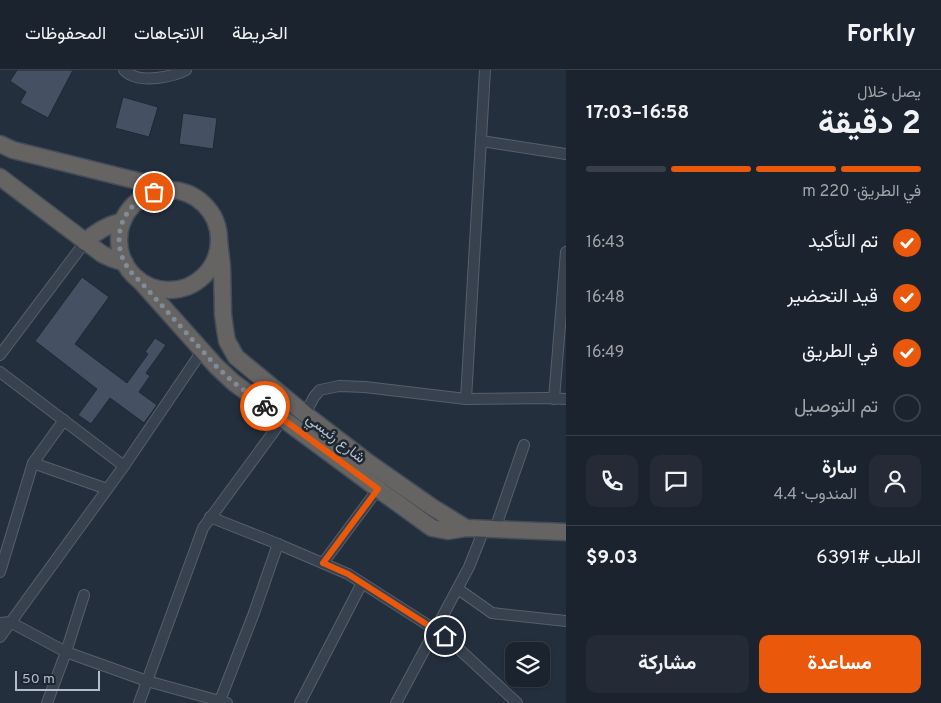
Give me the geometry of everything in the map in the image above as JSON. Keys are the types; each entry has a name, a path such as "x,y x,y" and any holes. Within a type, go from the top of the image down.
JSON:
{"highway":[{"name":"شارع رئيسي","path":"0,144 13,150 190,195 202,203 211,214 217,227 222,267 223,314 227,341 236,357 305,414 369,463 466,528"},
{"name":"شارع رئيسي","path":"0,177 102,254 125,264"},
{"name":"شارع رئيسي","path":"176,191 154,192 141,199 130,209 120,228 120,250 125,264 134,275 202,351 233,382 432,528 448,531 466,528 566,532"},
{"path":"85,242 102,228 123,221"},
{"name":"شارع رئيسي","path":"140,281 160,289 174,290 188,286 201,279 210,268 217,255 219,241"}],"street":[{"path":"124,70 132,76 148,78 166,77 186,70"},
{"path":"466,400 485,70"},
{"path":"480,141 566,154"},
{"path":"0,355 85,242"},
{"path":"554,399 566,252"},
{"path":"0,637 5,622 107,490 202,351"},
{"path":"0,372 124,466"},
{"path":"305,414 320,390 338,386 365,387 466,400 566,399"},
{"path":"139,703 201,533 210,517 283,419"},
{"path":"0,572 33,463 64,420"},
{"path":"396,703 489,529 524,445"},
{"path":"33,463 107,490"},
{"path":"323,563 378,489"},
{"path":"210,517 348,574 445,636 517,703"},
{"path":"5,622 66,652 147,681 222,702 278,544"},
{"path":"300,703 362,583"},
{"path":"458,589 492,613 566,621"},
{"path":"47,703 84,595"}],"building":[{"path":"17,70 73,70 48,118 20,103 26,92 10,81"},
{"path":"123,97 158,107 149,137 115,128"},
{"path":"183,113 217,118 213,149 179,144"},
{"path":"82,277 109,297 75,344 127,383 148,354 145,352 155,338 166,345 146,373 150,376 139,392 157,405 144,423 110,398 91,424 78,415 97,389 35,341"}],"way so far":[{"path":"154,192 135,203 126,215 120,228 119,243 125,264 216,366 233,382 265,406"}],"route":[{"path":"265,406 378,489 323,563 348,574 445,636"}]}
